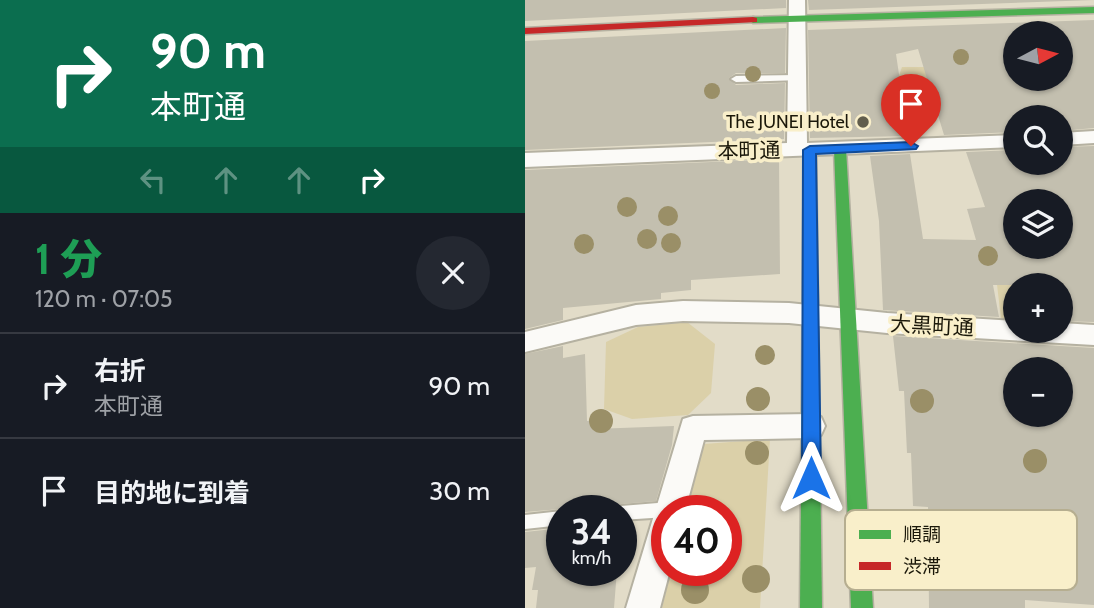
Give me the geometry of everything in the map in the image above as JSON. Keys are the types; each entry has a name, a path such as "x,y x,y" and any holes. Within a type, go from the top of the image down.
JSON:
{"street":[{"path":"797,0 810,316 811,608"},
{"path":"525,31 1094,10"},
{"path":"1073,138 1094,137"},
{"name":"本町通","path":"525,160 1003,142"},
{"path":"840,149 858,510"},
{"name":"大黒町通","path":"525,342 636,315 683,311 810,316 1003,330"},
{"name":"大黒町通","path":"1073,334 1094,335"},
{"path":"674,495 693,428 811,426"},
{"path":"643,608 651,579"},
{"path":"861,590 862,608"}],"lane":[{"path":"736,79 799,78"},
{"path":"525,522 546,520"}],"shaded area":[{"path":"902,67 927,67 932,92 905,95 894,90"},
{"path":"992,241 1003,243 1003,259 1024,259 1025,273 1003,273 1001,319"},
{"path":"687,322 715,344 711,393 688,415 632,419 604,409 606,342 638,327"},
{"path":"770,439 760,608 662,608 667,586 742,586 742,495 691,495 704,444"}],"building":[{"path":"525,0 786,0 786,8 525,21"},
{"path":"808,0 1094,0 809,10"},
{"path":"1094,20 1094,128 1073,130 1073,105 1003,105 1003,133 944,135 918,49 896,54 908,136 810,138 808,30 1003,23 1003,91 1073,91 1073,21 1065,21"},
{"path":"786,28 785,73 736,73 729,78 736,85 785,83 784,139 525,150 525,41"},
{"path":"1094,146 1094,322 1073,321 1073,273 1003,273 1003,285 993,285 999,317 883,310 879,221 870,156 910,154 923,239 976,240 967,209 985,207 966,152 1003,150 1003,175 1073,175 1073,147"},
{"path":"779,159 780,274 691,280 691,290 661,293 661,299 563,308 563,320 525,329 525,170"},
{"path":"893,336 1094,348 1094,605 1025,600 1025,608 929,608 929,590 1077,590 1077,510 928,510 928,507 913,506 911,453 907,453 904,391 899,391"},
{"path":"563,346 563,358 585,354 587,421 594,420 594,429 674,426 672,445 658,495 651,495 651,501 637,503 637,495 546,495 546,510 525,512 525,354"},
{"path":"546,530 546,586 616,586 614,608 536,608 538,590 532,590 536,567 525,568 525,532"}],"traffic: fast":[{"path":"753,20 1094,10"},
{"path":"840,149 857,510"},
{"path":"810,150 811,608"},
{"path":"861,590 862,608"}],"traffic: jam":[{"path":"525,31 753,20"}],"place":[{"name":"The JUNEI Hotel","path":"863,122"}],"route":[{"path":"811,478 810,150 911,146"}]}
